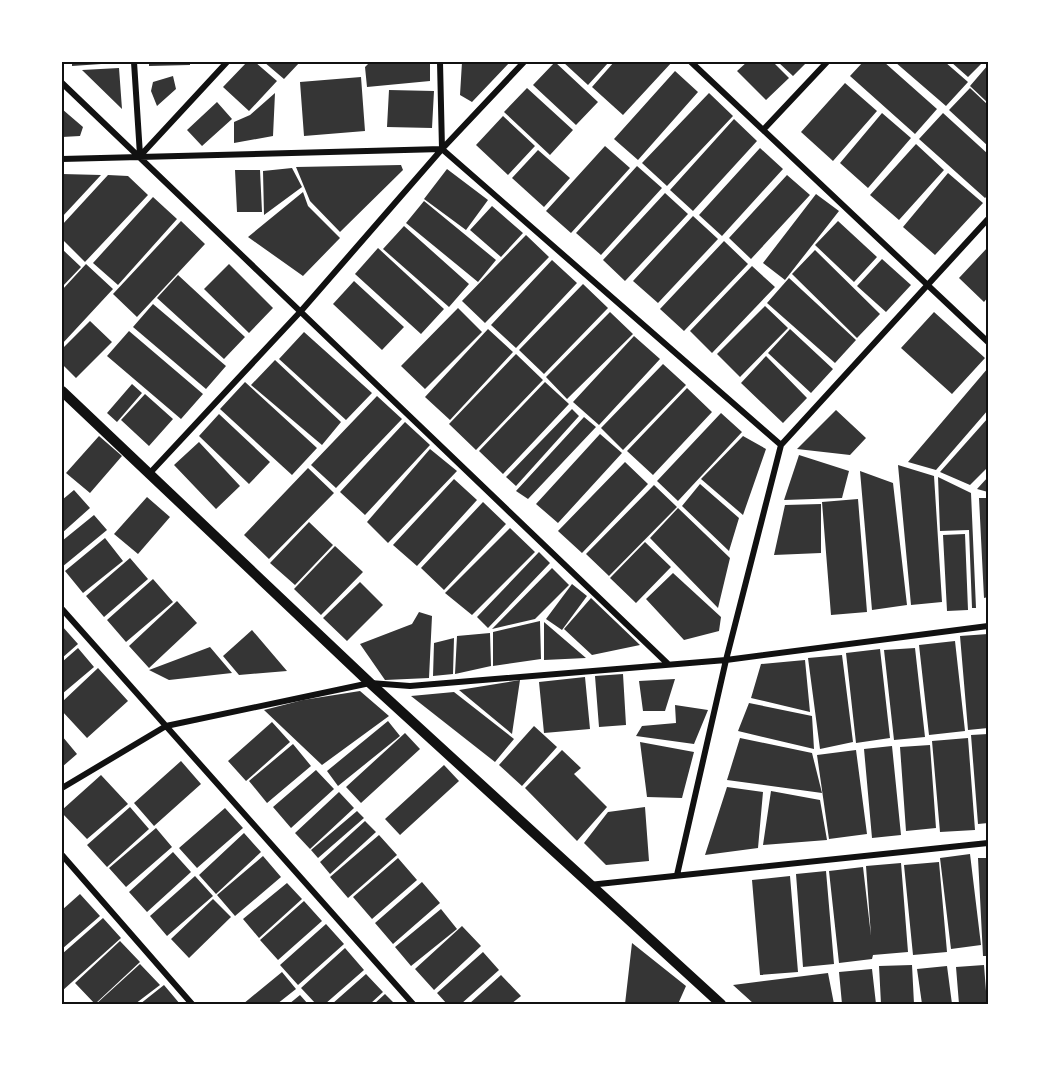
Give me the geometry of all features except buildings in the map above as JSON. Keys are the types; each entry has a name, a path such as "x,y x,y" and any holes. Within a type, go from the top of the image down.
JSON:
{"street":[{"path":"134,62 140,156"},
{"path":"140,156 227,62"},
{"path":"440,62 442,149"},
{"path":"149,474 301,311 442,149 524,62"},
{"path":"691,62 988,342"},
{"path":"764,129 827,62"},
{"path":"62,83 667,663"},
{"path":"62,159 442,149 781,445"},
{"path":"677,875 726,660 781,445 988,219"},
{"path":"62,391 708,1000 721,1005"},
{"path":"62,609 413,1005"},
{"path":"62,788 166,726 370,683 410,686 667,663 726,660 988,627"},
{"path":"588,885 988,843"},
{"path":"62,855 192,1005"}]}
